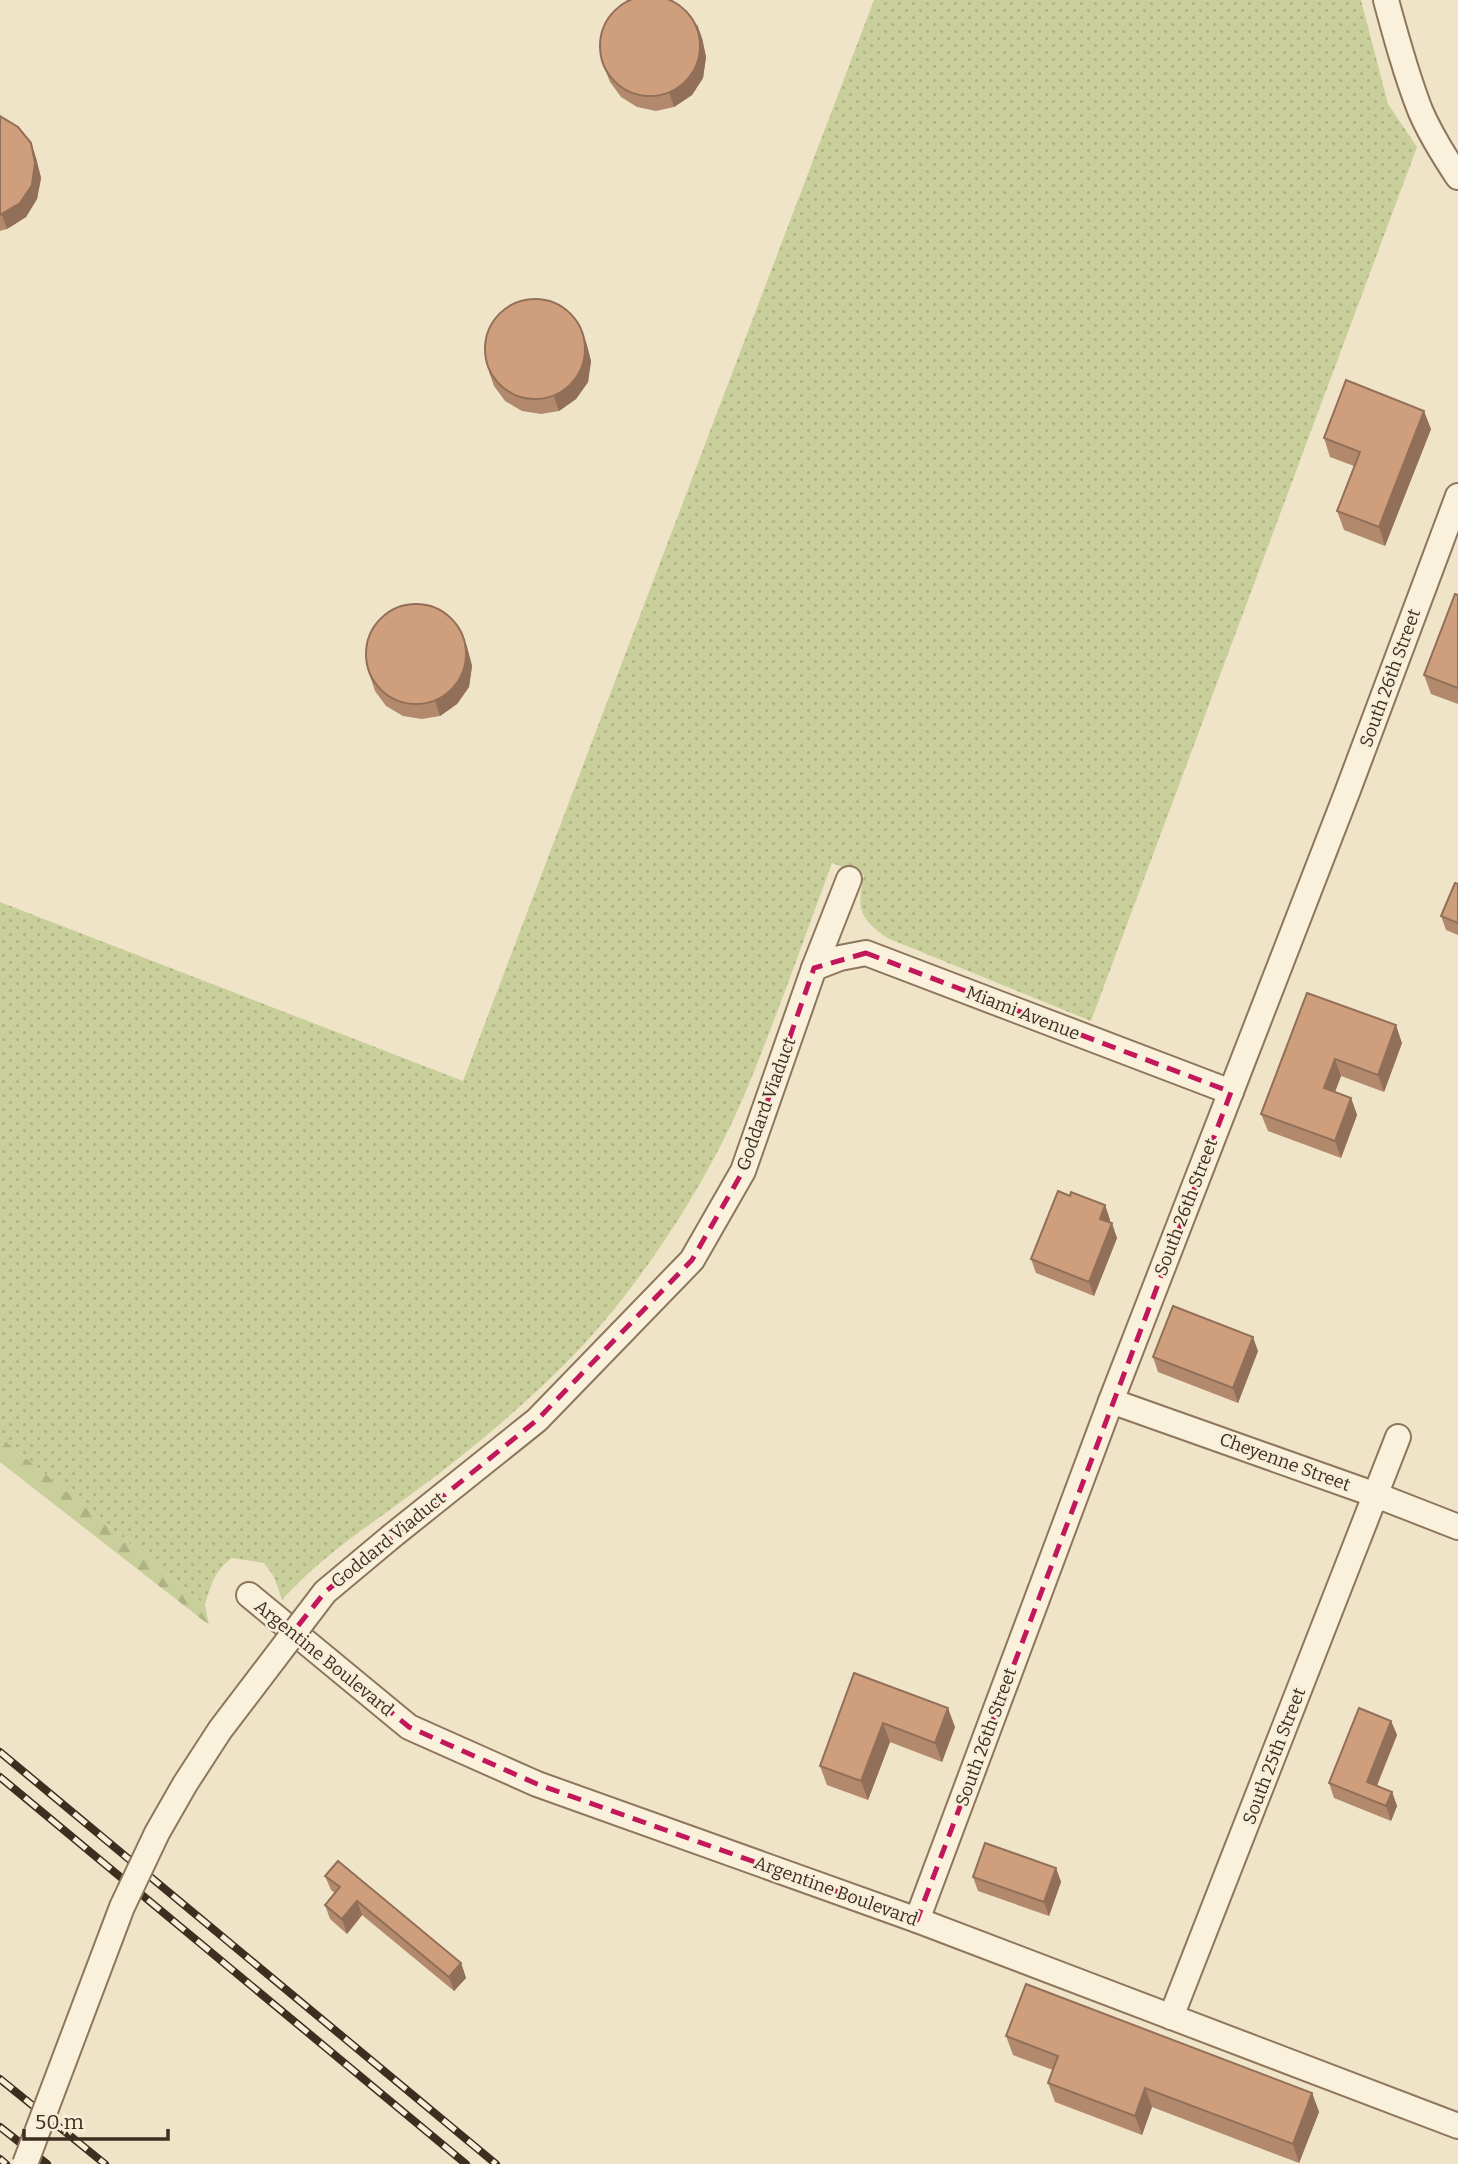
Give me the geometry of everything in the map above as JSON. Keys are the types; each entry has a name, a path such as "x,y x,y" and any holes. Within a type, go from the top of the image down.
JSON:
{"street":[{"path":"1385,0 1421,112 1458,177"},
{"name":"South 26th Street","path":"917,1920 1111,1401 1348,790 1458,496"},
{"name":"Goddard Viaduct","path":"25,2164 122,1907 157,1833 185,1783 220,1730 325,1592 537,1420 692,1260 743,1171 814,968 849,878"},
{"name":"Miami Avenue","path":"814,968 840,958 866,953 1231,1092"},
{"name":"Cheyenne Street","path":"1111,1401 1376,1494 1458,1527"},
{"name":"South 25th Street","path":"1171,2017 1398,1437"},
{"name":"Argentine Boulevard","path":"248,1595 409,1727 537,1784 917,1920 1458,2126"}],"highlighted area":[{"path":"866,953 1231,1092 917,1920 537,1784 409,1727 293,1632 325,1592 537,1420 692,1260 743,1171 814,968"}],"green space":[{"path":"874,0 1361,0 1388,104 1417,147 1091,1021 887,938 870,924 862,911 864,875 832,863 769,1034 730,1127 690,1201 616,1307 562,1367 476,1445 331,1554 282,1600 274,1577 264,1563 232,1558 218,1573 205,1605 0,1437 0,902 463,1081"},
{"path":"0,1437 205,1605 209,1625 0,1462"}],"building":[{"path":"650,-4 669,0 685,11 696,27 700,46 696,65 685,81 669,92 650,96 631,92 615,81 604,65 600,46 604,27 615,11 631,0"},
{"path":"0,116 18,127 31,143 35,163 32,185 20,203 0,215"},
{"path":"535,299 554,303 571,313 581,330 585,349 581,368 571,385 554,395 535,399 516,395 499,385 489,368 485,349 489,330 499,313 516,303"},
{"path":"1346,380 1424,411 1379,527 1337,511 1360,452 1324,438"},
{"path":"1455,594 1458,595 1458,688 1424,675"},
{"path":"416,604 435,608 452,618 462,635 466,654 462,673 452,690 435,700 416,704 397,700 380,690 370,673 366,654 370,635 380,618 397,608"},
{"path":"1455,883 1458,884 1458,923 1441,916"},
{"path":"1307,993 1396,1025 1378,1075 1335,1059 1324,1088 1351,1098 1335,1141 1261,1114"},
{"path":"1058,1191 1070,1196 1071,1192 1105,1205 1100,1219 1112,1223 1089,1282 1031,1259"},
{"path":"1173,1306 1253,1337 1233,1388 1153,1357"},
{"path":"854,1673 948,1708 935,1743 883,1723 861,1781 820,1766"},
{"path":"1359,1708 1391,1721 1367,1782 1392,1792 1386,1806 1329,1783"},
{"path":"985,1843 1056,1868 1044,1902 973,1877"},
{"path":"338,1861 461,1963 449,1977 357,1901 342,1919 325,1905 340,1887 325,1876"},
{"path":"1026,1984 1312,2093 1293,2144 1145,2088 1135,2116 1048,2083 1058,2056 1006,2036"}],"railway":[{"path":"0,1752 496,2164"},
{"path":"0,1777 466,2164"},
{"path":"0,2079 105,2164"},
{"path":"0,2127 47,2164"},
{"path":"0,2159 6,2164"}]}
